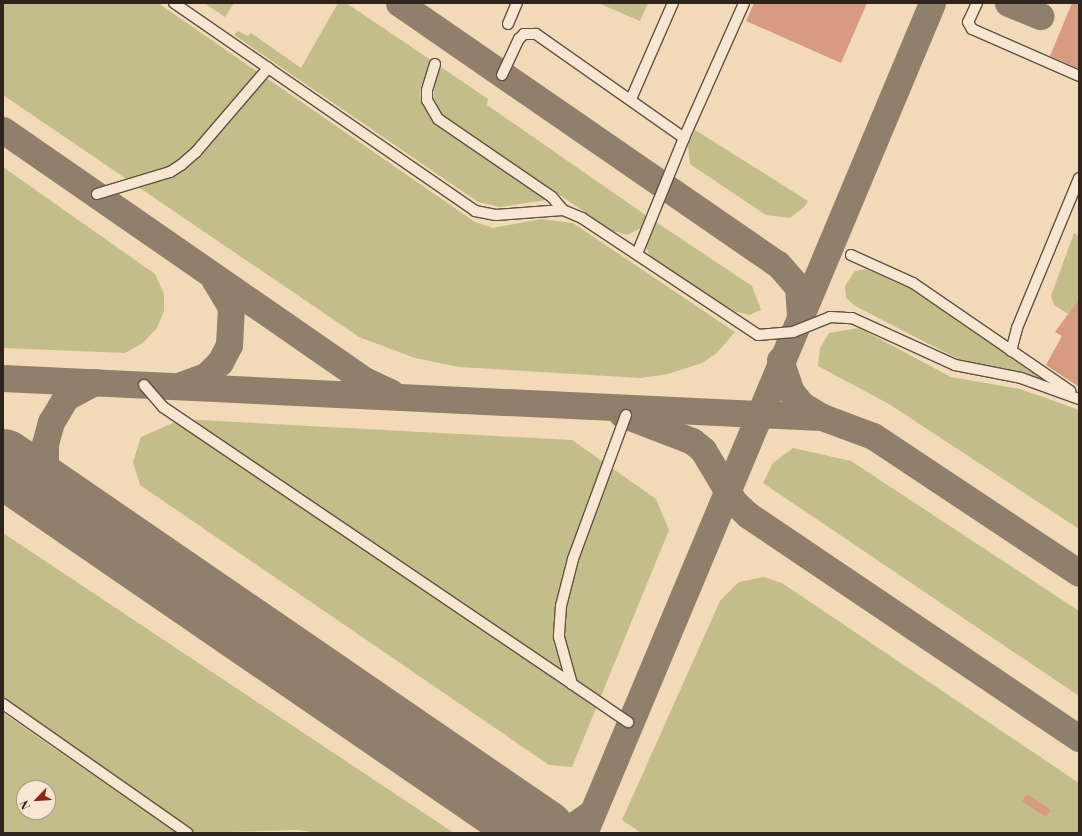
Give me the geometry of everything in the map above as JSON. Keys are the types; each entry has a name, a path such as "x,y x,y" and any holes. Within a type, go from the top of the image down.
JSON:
{"lane":[{"path":"174,3 475,211 496,215 563,210"},
{"path":"508,24 517,3"},
{"path":"632,100 673,3"},
{"path":"637,254 684,138 744,3"},
{"path":"977,3 968,22 972,29 1079,76"},
{"path":"502,74 519,39 530,33 632,100 684,138"},
{"path":"435,64 427,91 427,100 438,119 552,197 563,210 582,218 758,335 792,332 830,316 852,318 955,365 1021,378 1079,398"},
{"path":"97,194 170,172 181,165 196,152 268,68"},
{"path":"1011,351 1016,328 1079,178"},
{"path":"851,255 913,283 1079,398"},
{"path":"144,385 163,407 628,722"},
{"path":"572,684 559,637 561,606 573,559 626,415"},
{"path":"3,704 187,833"}],"shaded area":[{"path":"3,3 158,3 475,222 493,228 541,219 573,223 735,332 717,353 702,363 668,374 640,378 459,367 415,358 359,337 3,95"},
{"path":"204,3 234,3 225,17"},
{"path":"338,3 346,3 431,60 420,90 421,100 432,122 546,200 500,207 478,202 234,35 238,31 248,36 251,33 301,68"},
{"path":"598,3 648,3 640,21"},
{"path":"441,67 488,99 487,105 647,216 641,228 627,235 611,230 443,115 433,101 436,77"},
{"path":"695,130 808,201 804,207 790,218 766,215 690,164 688,146"},
{"path":"3,167 155,274 164,294 164,311 157,328 143,343 125,353 3,348"},
{"path":"656,222 752,286 761,310 749,315 734,311 651,258 645,246"},
{"path":"1074,233 1079,236 1079,299 1068,314 1054,305 1051,296"},
{"path":"866,269 911,289 1040,378 966,363 855,306 846,298 845,286 855,271"},
{"path":"859,328 951,377 1020,389 1079,410 1079,529 889,404 818,366 820,348 829,333"},
{"path":"182,419 572,440 656,499 669,530 572,767 549,765 140,485 133,462 141,437"},
{"path":"793,448 851,461 1079,611 1079,696 763,483 773,463"},
{"path":"3,533 454,833 320,833 298,830 196,833 3,699"},
{"path":"764,577 782,583 1079,783 1079,833 641,833 622,820 720,601 739,582"},
{"path":"3,713 177,833 3,833"}],"building":[{"path":"754,3 867,3 841,63 746,21"},
{"path":"1072,3 1079,3 1079,69 1050,56"},
{"path":"1079,299 1079,387 1046,365 1062,336 1055,332"},
{"path":"1027,794 1051,810 1046,817 1022,801"}],"taxiway":[{"path":"399,3 778,264 798,287 800,317"},
{"path":"584,833 932,3"},
{"path":"1008,3 1040,16"},
{"path":"3,130 364,380 390,392"},
{"path":"181,385 206,376 220,362 229,345 231,307 214,279"},
{"path":"780,360 791,392 802,405 822,417"},
{"path":"3,378 822,417 873,436 1079,573"},
{"path":"80,517 51,484 45,465 45,444 51,422 66,397 94,382"},
{"path":"622,414 692,441 703,450 734,502 748,515 1079,738"},
{"path":"529,824 560,829 576,824 591,813"}],"runway":[{"path":"3,463 542,833"}]}
